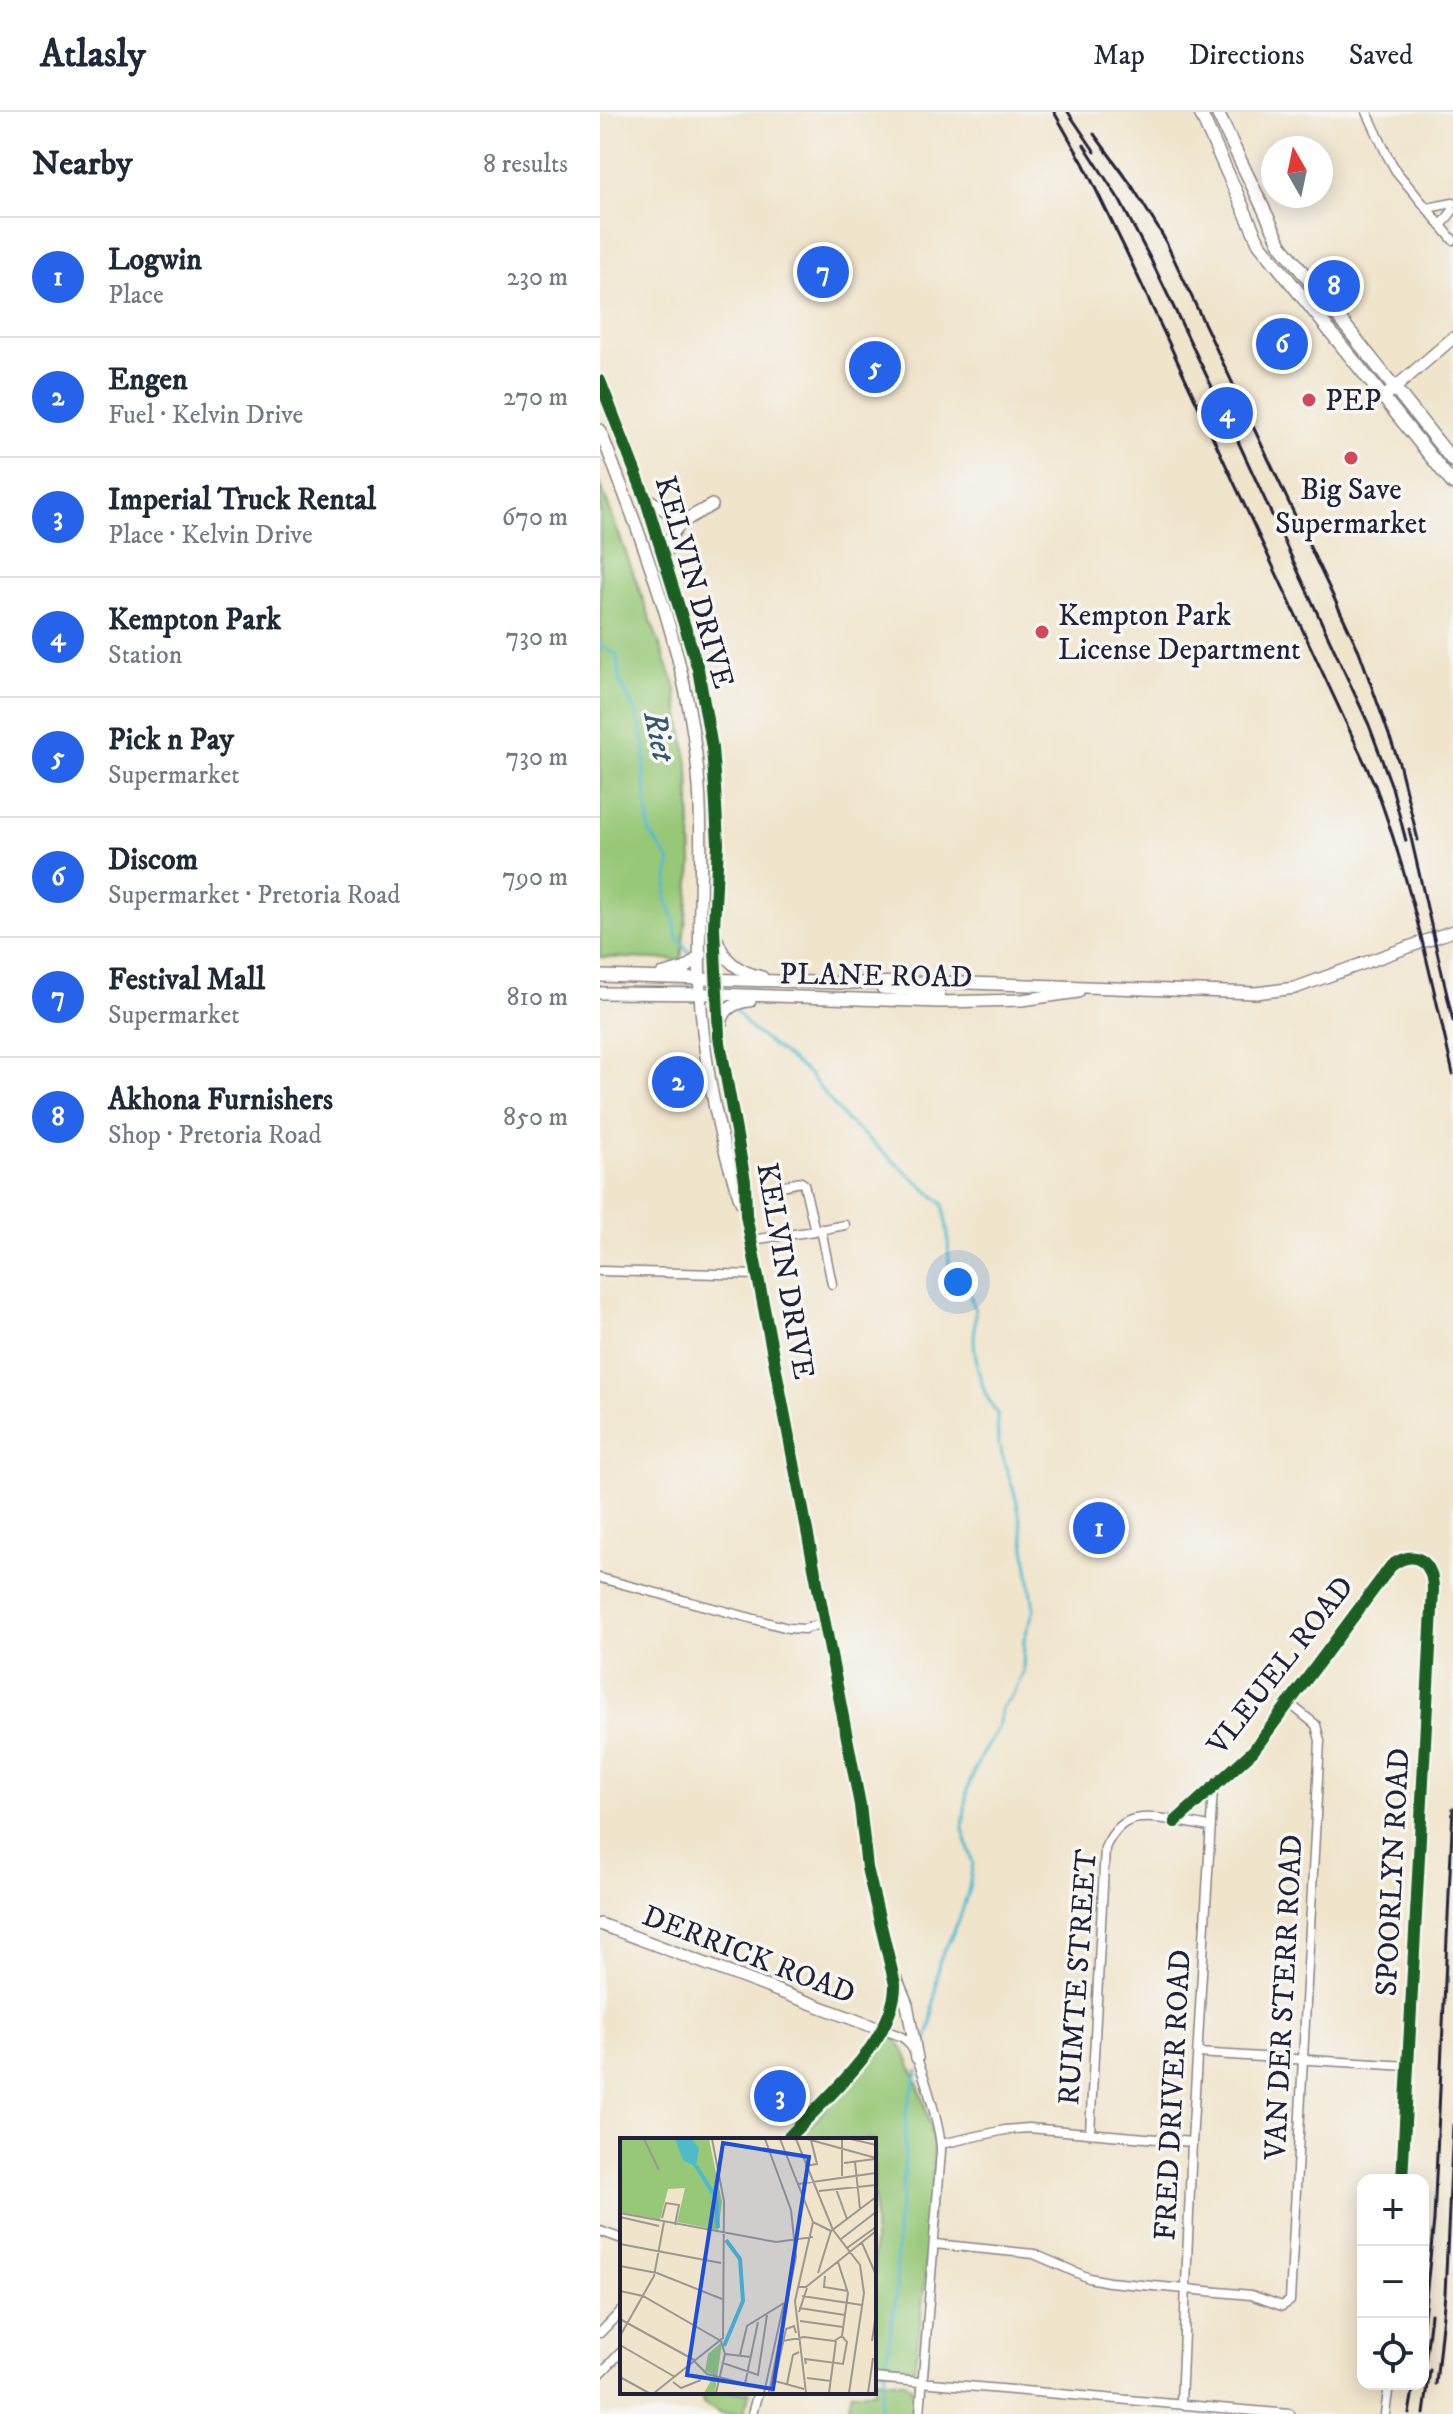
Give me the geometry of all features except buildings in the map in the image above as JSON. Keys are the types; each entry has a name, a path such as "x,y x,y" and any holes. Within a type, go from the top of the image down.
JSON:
{"main road":[{"path":"1200,112 1259,243 1453,484"},
{"path":"1217,112 1281,245 1453,461"}],"street":[{"path":"1367,112 1387,155 1453,240"},
{"path":"1427,208 1453,203"},
{"path":"1441,226 1453,210"},
{"path":"1383,398 1453,338"},
{"name":"KELVIN DRIVE","path":"600,381 665,558 698,669 712,748 718,843 714,927 719,1037 745,1181 746,1215"},
{"name":"KELVIN DRIVE","path":"600,430 654,574 686,693 699,786 700,994 712,1090 735,1185 746,1215 860,1805 867,1868 893,1972 894,2002 866,2056 788,2138"},
{"path":"645,497 680,516"},
{"path":"665,558 674,528 712,505"},
{"path":"714,927 725,958 736,967 750,974 786,982"},
{"name":"PLANE ROAD","path":"600,976 716,981 939,982 1256,993 1295,988 1453,931"},
{"path":"645,979 686,968 701,955"},
{"path":"846,983 907,992 939,993"},
{"name":"PLANE ROAD","path":"600,993 940,1002 1022,1000 1083,991 1150,990"},
{"path":"719,1037 722,1019 730,1007 743,1001 771,997"},
{"path":"771,1188 804,1184 832,1284"},
{"path":"751,1240 845,1225"},
{"path":"600,1271 758,1275"},
{"name":"VLEUEL ROAD","path":"1175,1822 1253,1751 1391,1566 1412,1557 1429,1568"},
{"name":"SPOORLYN ROAD","path":"1402,2174 1433,1590 1429,1568"},
{"path":"600,1578 788,1628 804,1629 823,1623"},
{"name":"VAN DER STERR ROAD","path":"1187,2289 1251,2295 1285,2306 1292,2292 1320,1741 1318,1729 1312,1720 1289,1703"},
{"name":"FRED DRIVER ROAD","path":"1181,2404 1192,2142 1213,1788"},
{"name":"RUIMTE STREET","path":"1090,2132 1105,1848 1117,1830 1132,1820 1143,1818 1210,1827"},
{"name":"DERRICK ROAD","path":"600,1924 882,2030"},
{"path":"893,1972 907,2004 917,2058 941,2144 920,2414"},
{"path":"882,2030 908,2042 917,2058"},
{"path":"1198,2053 1408,2066"},
{"path":"941,2144 1019,2128 1192,2142"},
{"path":"600,2231 620,2238"},
{"path":"934,2244 1034,2254 1096,2280 1187,2289"},
{"path":"600,2333 620,2312"},
{"path":"600,2374 620,2353"},
{"path":"876,2378 1290,2414"},
{"path":"1385,2414 1388,2390"},
{"path":"752,2414 757,2394"}],"green space":[{"path":"600,483 675,686 689,770 692,865 681,960 600,957"},
{"path":"896,2038 914,2075 929,2123 934,2166 924,2294 914,2368 876,2370 876,2138 801,2138 886,2040"},
{"path":"876,2379 904,2382 911,2387 912,2414 846,2414 851,2394 876,2394"},
{"path":"705,2394 749,2394 743,2414 721,2414 703,2403"}],"waterway":[{"name":"Riet","path":"600,645 617,655 620,682 637,715 645,746 644,779 650,833 670,861 666,899 677,937 692,956"},
{"path":"735,1009 751,1029 808,1073 844,1118 943,1204 949,1269 969,1291 975,1311 974,1344 978,1370 985,1393 997,1414 998,1442 1016,1498 1023,1534 1034,1609 1024,1639 1023,1673 1014,1693 1002,1708 998,1728 979,1759 967,1790 963,1829 973,1863 959,1920 939,1962 931,2025 922,2058"},
{"path":"878,2414 896,2296 897,2229 904,2176 906,2111 918,2070"}],"railway":[{"path":"1054,112 1126,251 1375,785 1409,892 1453,1074"},
{"path":"1068,112 1095,152"},
{"path":"1094,134 1163,236 1359,651 1399,763 1418,840"},
{"path":"1084,145 1120,201 1151,260 1236,437 1369,725 1392,787 1406,841"},
{"path":"1409,829 1453,1021"},
{"path":"1424,2318 1434,2220 1453,1808"},
{"path":"1436,2384 1445,2294 1453,2125"},
{"path":"1429,2331 1431,2314"},
{"path":"1424,2414 1430,2370"},
{"path":"1409,2414 1413,2390"}],"cycle path":[{"path":"600,381 645,497 698,669 712,748 715,788 718,843 714,927 719,1037 745,1181 746,1215 860,1805 867,1868 895,1984 892,2005 870,2048 837,2089 788,2138"},
{"path":"1175,1822 1253,1751 1391,1566 1408,1558 1421,1560 1430,1572 1433,1590 1402,2174"}],"place":[{"name":"Festival Mall","path":"823,272"},
{"name":"Akhona Furnishers","path":"1334,286"},
{"name":"Discom","path":"1282,344"},
{"name":"Pick n Pay","path":"875,367"},
{"name":"PEP","path":"1309,400"},
{"name":"Kempton Park","path":"1227,413"},
{"name":"Big Save Supermarket","path":"1351,458"},
{"name":"Kempton Park License Department","path":"1042,632"},
{"name":"Engen","path":"678,1082"},
{"name":"Logwin","path":"1099,1528"},
{"name":"Imperial Truck Rental","path":"780,2096"}]}
